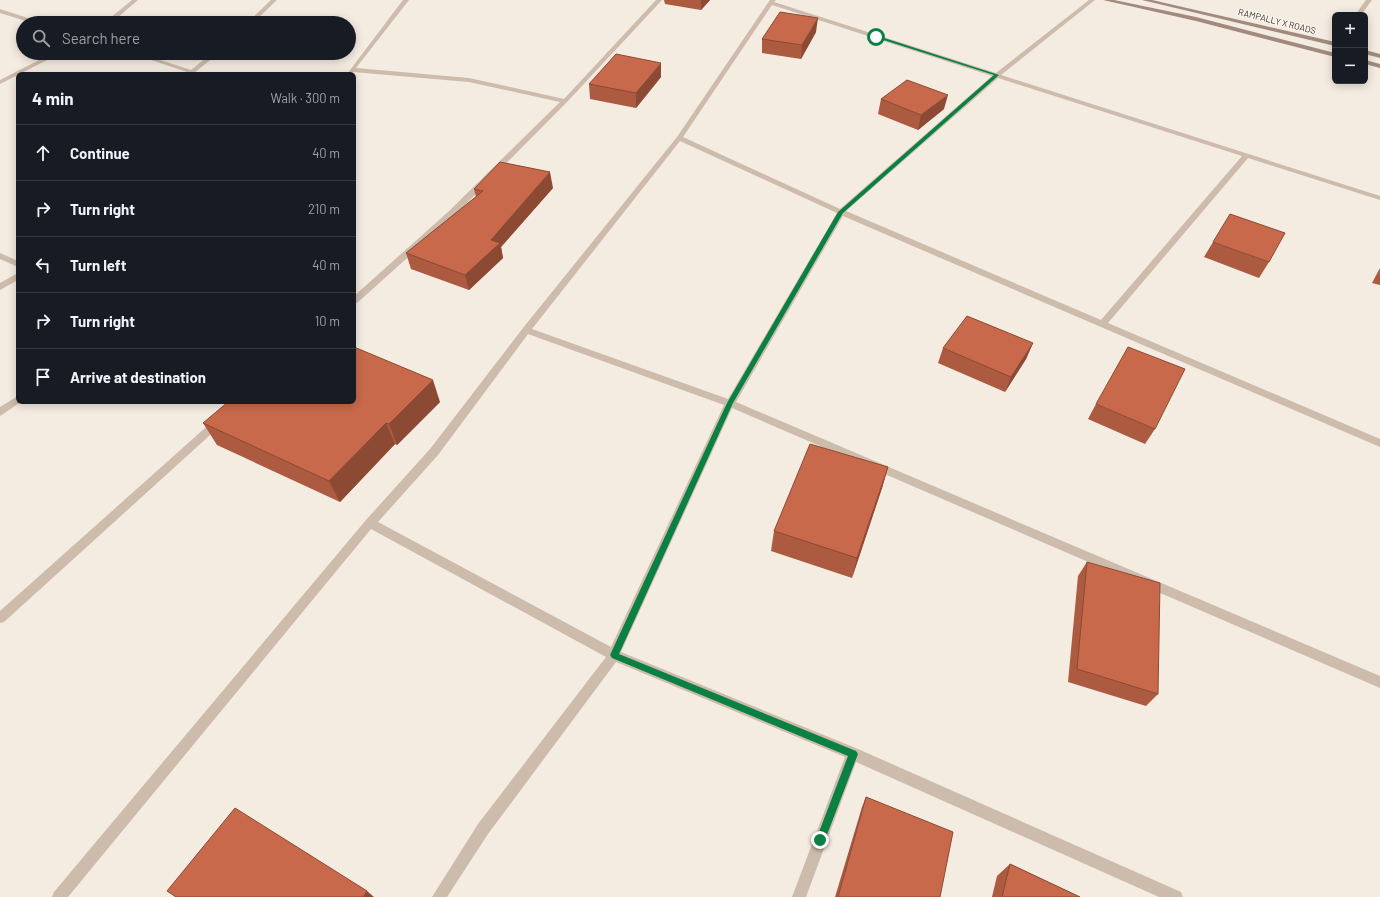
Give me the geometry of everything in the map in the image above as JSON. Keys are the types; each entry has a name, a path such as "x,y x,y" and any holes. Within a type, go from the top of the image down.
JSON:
{"main road":[{"path":"1106,0 1196,19 1332,54"},
{"name":"RAMPALLY X ROADS","path":"1145,0 1332,43"},
{"path":"1368,53 1380,56"},
{"path":"1368,63 1380,66"}],"street":[{"path":"116,16 135,0"},
{"path":"257,16 274,0"},
{"path":"350,72 406,0"},
{"path":"356,299 451,214 565,101 659,0"},
{"path":"439,897 483,829 614,655 730,403 841,212 997,75 1092,0"},
{"path":"1360,12 1369,0"},
{"path":"59,897 370,524 434,452 526,330 679,138 772,2 1380,198"},
{"path":"0,11 16,16"},
{"path":"17,72 43,60"},
{"path":"153,60 187,72"},
{"path":"191,72 207,60"},
{"path":"2,79 16,72"},
{"path":"356,72 469,80 565,101"},
{"path":"2,79 16,82"},
{"path":"679,138 841,212 1380,443"},
{"path":"1102,325 1247,155"},
{"path":"0,256 16,262"},
{"path":"0,287 16,277"},
{"path":"526,330 730,403 1380,682"},
{"path":"0,412 16,400"},
{"path":"0,618 223,418"},
{"path":"370,524 614,655 853,754 1176,897"},
{"path":"799,897 853,754"}],"building":[{"path":"780,12 818,18 802,45 762,39"},
{"path":"616,54 661,63 636,93 589,84"},
{"path":"907,80 948,95 921,115 881,99"},
{"path":"500,162 550,172 491,240 500,243 465,275 406,253 483,191 474,189"},
{"path":"1230,214 1285,233 1269,262 1213,242"},
{"path":"967,316 1033,343 1011,377 943,348"},
{"path":"1128,347 1185,369 1155,429 1096,404"},
{"path":"356,348 433,380 389,424 386,423 329,481 203,423 226,404 356,404"},
{"path":"810,444 888,467 857,558 774,531"},
{"path":"1087,562 1160,583 1158,694 1077,669"},
{"path":"866,797 953,832 940,897 838,897"},
{"path":"235,808 367,891 363,897 176,897 167,891"},
{"path":"1010,864 1080,897 1002,897"}],"route":[{"path":"820,840 853,754 614,655 730,403 841,212 997,75 876,37"}]}
